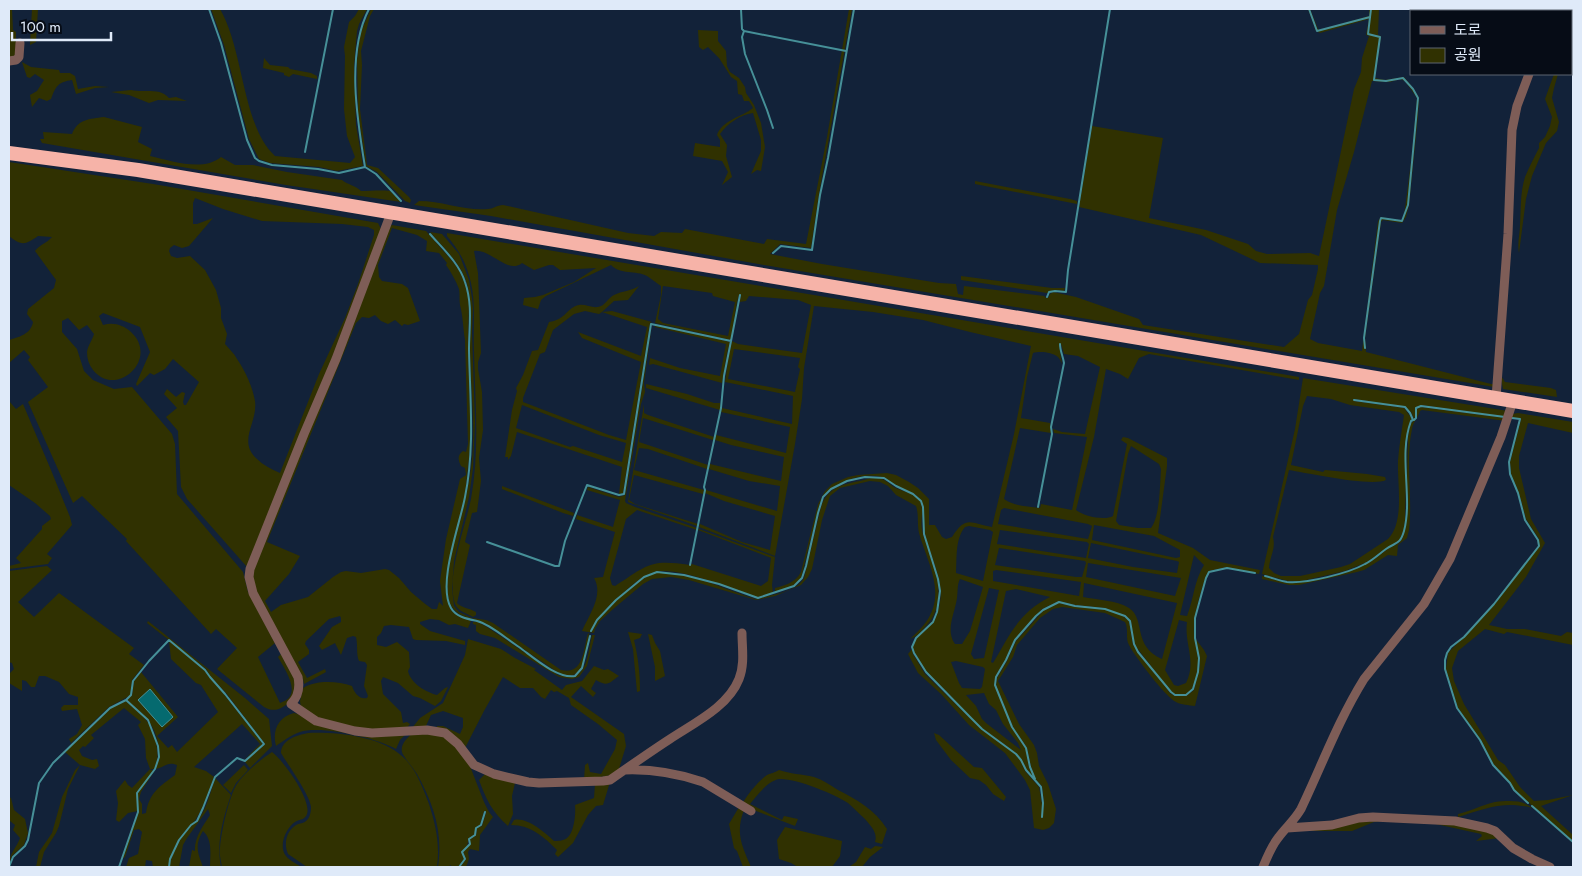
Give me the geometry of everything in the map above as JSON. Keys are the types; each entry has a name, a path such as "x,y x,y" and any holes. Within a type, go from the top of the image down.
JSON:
{"highway":[{"path":"9,153 138,170 1573,411"}],"street":[{"path":"9,61 16,60 19,57 20,43"},
{"path":"1496,398 1508,234 1512,130 1517,106 1529,75"},
{"path":"390,213 336,359 250,570 249,577 253,593 298,677 297,695 291,704 316,721 355,731 372,733 427,730 445,733 458,744 474,764 484,770 528,782 551,784 610,780 699,721 728,696 737,683 742,669 742,633"},
{"path":"1263,867 1272,846 1295,820 1301,809 1335,730 1357,690 1424,604 1450,559 1501,437 1512,401"},
{"path":"624,770 655,772 703,782 751,811"},
{"path":"1286,828 1332,825 1359,818 1374,817 1455,821 1495,831 1513,848 1527,857 1550,867"}],"green space":[{"path":"9,9 12,9 13,30 16,32 16,55 9,58"},
{"path":"32,9 38,9 36,42 30,45"},
{"path":"211,9 220,9 228,26 249,107 264,143 275,156 350,163 355,157 347,136 344,109 344,47 349,22 359,9 367,9 357,31 354,66 356,125 363,166 337,171 319,167 270,163 259,159 249,139 224,45"},
{"path":"371,9 374,9 370,16 361,51 360,109 367,165 378,168 409,197 410,203 405,201 377,172 366,166 358,113 357,61 361,31"},
{"path":"849,9 852,9 811,248 780,244 770,254 939,283 956,284 958,294 963,295 964,286 1044,296 1046,298 1053,292 1076,297 1139,319 1143,325 1284,347 1299,334 1308,300 1312,295 1318,265 1260,263 1201,235 1079,207 1092,126 1163,138 1149,218 1206,230 1248,244 1256,251 1267,254 1310,253 1319,256 1354,89 1361,72 1362,58 1369,36 1366,35 1369,19 1320,33 1316,31 1308,9 1310,9 1320,30 1369,16 1369,9 1379,9 1378,35 1381,36 1375,78 1385,80 1404,77 1419,98 1409,205 1406,217 1402,223 1383,220 1381,222 1365,338 1366,352 1495,384 1494,387 764,265 491,216 414,205 419,201 428,201 462,207 490,209 503,205 628,233 654,236 661,232 682,233 685,229 764,244 767,239 806,244","holes":["1400,79 1405,81 1417,98 1404,216 1399,221 1381,217 1378,221 1362,351 1318,343 1310,339 1320,293 1324,286 1337,210 1372,81 1390,82"]},
{"path":"698,30 718,31 718,41 726,51 727,66 730,72 739,78 754,105 761,123 765,147 761,171 757,170 751,174 761,151 761,140 753,113 735,120 727,126 720,134 727,145 726,156 732,177 722,185 728,172 722,161 693,156 695,143 720,147 720,140 717,135 723,126 753,108 749,101 744,101 742,95 738,94 737,81 731,77 719,58 708,47 703,50 699,47"},
{"path":"264,58 270,65 311,73 317,76 317,79 293,74 289,77 284,75 284,73 263,68"},
{"path":"22,62 31,67 59,70 60,73 70,73 75,76 78,89 95,86 109,87 95,88 76,94 72,80 67,81 58,85 51,99 47,101 39,98 32,107 30,95 37,91 44,80 35,74 30,78 27,77"},
{"path":"1554,75 1558,75 1552,98 1559,122 1557,131 1546,143 1532,176 1526,199 1519,253 1518,242 1523,183 1539,148 1539,143 1545,137 1550,126 1552,117 1545,99"},
{"path":"131,90 156,91 169,98 176,97 187,101 158,100 149,103 129,95 111,92"},
{"path":"104,117 142,127 138,142 152,149 150,156 196,165 205,164 221,157 235,165 253,165 342,180 361,191 390,191 401,202 286,185 42,143 40,139 44,139 43,132 72,134 77,125 89,119"},
{"path":"9,162 153,184 378,223 381,229 352,312 247,567 187,499 181,487 178,431 166,417 177,408 164,394 167,389 176,397 182,392 185,393 183,402 186,405 199,382 173,359 165,369 154,375 150,373 137,386 136,384 150,352 140,327 103,313 99,316 103,325 115,324 131,332 139,343 141,353 138,364 132,372 123,378 113,380 102,378 93,370 87,357 94,334 87,325 79,330 68,318 62,321 62,332 77,349 84,371 93,380 114,389 132,387 172,434 175,444 177,494 243,572 248,592 275,643 258,657 280,703 287,700 291,695 292,689 288,675 278,657 281,654 296,682 293,699 283,707 272,710 264,707 217,669 237,648 216,629 211,634 126,541 127,539 82,496 73,503 28,402 48,387 28,360 30,357 24,350 9,363 9,340 17,338 30,329 33,322 27,314 28,309 54,288 56,280 35,251 52,237 38,236 27,243 20,243 9,236","holes":["195,198 262,221 342,224 368,227 374,230 358,284 345,318 319,374 280,473 267,467 251,452 248,439 254,417 254,396 243,368 225,344 227,334 221,318 221,308 216,290 205,270 190,256 177,258 171,256 169,251 174,245 182,248 189,246 213,218 193,224 193,203"]},
{"path":"975,181 1070,199 1077,201 1077,204 975,184"},
{"path":"392,225 426,231 460,272 469,299 468,347 471,440 465,495 448,564 447,591 452,611 471,621 468,628 455,624 449,625 439,620 430,619 420,622 430,631 465,641 465,645 446,641 416,640 413,639 409,627 384,626 377,637 377,645 386,647 397,642 409,652 410,667 408,671 416,684 424,690 437,695 448,687 441,701 435,706 413,696 398,683 383,677 381,681 383,694 401,712 403,723 407,722 410,724 406,729 381,731 327,723 301,708 300,701 303,688 320,683 333,682 352,686 359,697 367,698 364,686 367,665 365,662 359,661 356,637 353,636 347,638 341,655 335,643 322,650 319,646 332,627 341,622 340,616 329,619 306,641 305,644 309,654 298,662 307,678 325,669 326,672 304,684 253,587 252,572 389,227","holes":["392,228 417,235 427,241 426,251 439,253 447,263 446,265 459,291 465,340 468,444 466,452 463,451 460,454 459,462 465,468 466,475 460,479 446,539 440,581 443,606 439,602 437,609 432,609 411,592 399,578 385,569 361,573 341,572 308,597 281,605 271,612 265,601 289,574 300,556 267,542 356,323 362,317 369,318 375,315 381,321 388,324 395,320 402,326 420,321 408,288 402,284 382,281 379,277 378,265"]},
{"path":"430,232 442,234 459,254 469,280 472,298 475,423 473,468 469,497 454,561 452,588 454,606 459,612 471,619 461,615 452,608 447,589 450,562 471,468 473,428 470,300 467,284 461,269"},
{"path":"447,233 1299,377 1299,380 1149,354 1139,358 1128,379 1106,369 1094,437 1076,510 1094,517 1105,518 1113,516 1127,444 1121,440 1123,437 1128,438 1167,458 1158,533 1193,548 1210,560 1260,570 1259,574 1227,567 1209,571 1194,622 1198,658 1197,672 1190,692 1184,695 1175,695 1171,692 1134,644 1131,621 1125,616 1105,608 1075,605 1059,601 1042,609 1015,640 996,677 995,685 1012,727 1026,748 1029,767 1034,778 1016,754 978,725 928,674 914,653 914,642 937,613 941,591 926,539 923,506 915,495 882,477 865,476 838,485 824,496 820,503 801,578 794,585 775,592 775,588 793,581 801,572 818,504 825,491 832,484 848,477 887,473 896,475 909,482 929,499 929,525 935,525 942,537 946,539 952,537 965,523 969,522 992,527 1014,434 1031,346 923,320 873,312 814,306 795,444 775,556 699,527 700,524 742,542 770,550 775,516 724,501 705,493 706,490 777,511 780,486 749,481 709,469 710,464 781,481 784,457 715,440 716,435 786,453 790,427 721,412 722,408 792,424 793,396 725,382 729,354 732,341 738,344 802,353 811,305 798,300 749,296 746,301 739,302 741,295 739,295 731,340 655,323 661,286 643,274 619,270 611,265 546,296 541,300 538,309 523,305 524,298 543,295 574,282 596,268 560,270 553,265 549,265 534,270 522,263 517,266 511,266 486,253 474,251 478,273 481,353 478,369 482,392 483,430 479,458 481,481 477,512 472,513 465,542 470,545 457,603 476,612 476,615 473,617 456,606 453,580 457,552 474,481 476,425 473,300 471,283 465,263 447,236","holes":["663,286 712,293 713,296 735,302 728,336 663,323 658,319","1059,344 1061,344 1064,354 1078,356 1100,367 1085,434 1062,432 1053,429 1054,433 1087,437 1072,510 1041,504 1040,508 1013,504 1004,499 1020,428 1051,433 1050,423 1021,418 1027,377 1033,353 1042,352 1058,357 1062,364","734,349 800,358 798,367 800,369 795,392 728,379","1131,446 1159,464 1161,469 1158,508 1151,528 1119,525 1116,521","1004,508 1088,524 1092,526 1088,539 998,524 1001,510","1094,525 1154,536 1180,550 1180,557 1176,558 1092,540","969,526 993,532 983,581 956,573 957,549 965,527","1000,530 1087,542 1089,544 1086,558 997,544","1091,543 1177,561 1179,562 1177,573 1088,558","999,548 1085,561 1082,577 995,565","1194,555 1204,565 1198,577 1187,616 1180,615","1088,563 1181,578 1175,596 1086,577","993,571 1081,582 1079,596 993,581","960,579 983,587 970,631 962,644 955,644 951,633","1084,583 1177,603 1162,659 1153,654 1147,647 1134,613 1124,605 1083,597","989,588 999,590 984,658 974,659 971,654","1016,589 1050,597 1039,603 1022,618 993,663 991,662 1006,591","1179,620 1187,622 1190,667 1186,683 1178,686 1174,685 1165,670","956,661 983,667 985,669 980,689 962,688 951,662","984,693 989,704 996,710 1021,750 986,723 976,706 966,695"]},
{"path":"961,276 1065,288 1064,291 1055,290 1047,293 961,280"},
{"path":"639,286 628,300 614,301 602,312 612,311 652,322 650,323 623,493 619,494 622,467 517,432 511,456 508,460 508,457 505,457 516,388 532,351 538,350 549,322 559,319 575,306 600,306 605,304 614,295","holes":["585,311 599,314 602,312 647,327 641,356 578,332 582,338 641,362 626,440 523,402 540,354 545,352 553,330 574,314","522,405 599,435 626,443 622,462 573,446 570,447 516,428"]},
{"path":"652,325 644,383 645,392 641,404 625,501 635,507 697,528 697,530 637,510 626,519 610,578 612,585 615,586 642,569 657,563 692,564 761,586 768,581 771,558 699,529 775,557 773,593 754,597 690,575 676,572 664,571 655,572 646,575 614,601 601,615 591,631 615,601 654,573 664,572 690,577 755,599 791,589 804,578 821,507 827,495 836,488 847,484 879,478 896,488 915,495 921,503 924,539 934,564 939,592 936,611 918,634 910,639 924,624 932,611 935,589 930,566 919,533 916,506 896,495 888,486 880,482 870,481 840,488 830,496 822,520 812,569 801,585 775,596 756,600 689,580 671,577 652,579 643,584 600,621 594,633 582,631 592,612 596,598 597,585 594,578 603,577 615,532 576,519 577,515 613,527 620,500 587,490 588,487 619,497 625,495"},
{"path":"655,325 730,342 722,383 653,364 649,365 650,358 680,368 720,376 726,344 655,327"},
{"path":"1500,374 1505,382 1556,390 1557,397 1503,389"},
{"path":"1303,378 1508,411 1507,417 1421,405 1416,408 1414,419 1411,412 1405,407 1354,399 1354,401 1404,408 1413,420 1409,425 1407,437 1404,530 1399,541 1367,562 1345,571 1302,581 1288,581 1262,574 1295,429","holes":["1307,396 1331,399 1350,405 1399,412 1404,415 1398,461 1399,502 1397,523 1388,539 1350,564 1300,576 1281,576 1269,568 1274,546 1273,537 1289,470 1354,481 1379,482 1386,480 1385,477 1367,474 1325,470 1323,472 1291,465 1303,406"]},
{"path":"646,384 720,403 720,410 646,388"},
{"path":"9,401 16,409 23,404 72,525 47,554 52,558 48,564 9,569 9,566 21,563 16,558 42,529 42,526 51,519 35,503 9,485"},
{"path":"644,404 644,413 648,415 714,437 713,440 643,418 639,442 708,465 707,469 648,449 639,448 634,470 704,490 703,494 634,475 629,500 635,504 698,524 697,526 628,502"},
{"path":"1421,407 1506,418 1506,421 1420,411 1413,427 1410,441 1409,530 1407,538 1398,545 1397,556 1388,555 1364,570 1299,585 1289,585 1262,579 1262,576 1287,583 1303,582 1345,573 1370,562 1399,543 1403,537 1406,519 1408,437 1410,425 1416,418 1417,409"},
{"path":"1518,413 1573,422 1573,433 1528,423 1519,456 1519,468 1531,519 1545,543 1526,577 1489,625 1561,636 1567,632 1573,633 1573,645 1507,632 1504,634 1485,629 1458,651 1452,668 1454,681 1464,704 1498,760 1505,765 1520,787 1534,801 1573,795 1541,806 1573,835 1573,841 1514,790 1505,776 1494,765 1481,740 1458,708 1446,669 1448,653 1494,605 1539,546 1539,539 1526,519 1519,493 1511,474 1510,462 1521,419 1511,417 1512,414"},
{"path":"502,486 574,513 573,516 502,489"},
{"path":"47,566 52,570 18,602 34,617 59,593 134,648 129,654 144,665 132,680 131,695 109,707 71,743 69,739 77,734 82,725 77,709 62,711 61,708 64,705 78,705 78,697 69,694 59,682 45,676 39,676 35,687 31,687 26,681 22,680 22,691 9,683 9,674 14,669 12,663 9,662 9,571"},
{"path":"1059,603 1075,607 1111,611 1123,616 1129,621 1133,645 1170,693 1175,696 1186,696 1194,690 1200,665 1195,638 1207,656 1195,706 1183,704 1171,699 1165,693 1137,658 1128,642 1125,622 1105,613 1062,607 1053,609 1040,618 1017,645 1013,657 998,681 1019,724 1034,745 1039,766 1048,784 1056,809 1054,823 1049,828 1043,830 1034,828 1030,790 1005,753 969,725 941,694 918,673 908,654 912,649 925,674 981,729 1020,759 1025,771 1039,787 1042,819 1044,802 1042,786 1036,780 1027,748 1013,727 996,685 997,678 1016,641 1043,611"},
{"path":"473,618 493,623 561,670 569,671 578,665 588,633 585,658 581,669 573,675 560,674 488,625 472,620"},
{"path":"148,621 269,719 272,746 250,768 245,762 265,744 206,669 147,623"},
{"path":"473,622 478,622 487,627 558,675 568,676 581,672 587,659 592,635 595,635 587,666 579,677 572,679 559,677 495,638 480,634 476,631 476,625"},
{"path":"628,632 642,634 640,638 634,640 640,678 640,691 637,692 633,649"},
{"path":"648,634 652,635 660,651 665,676 655,681 655,667"},
{"path":"468,639 501,649 536,669 534,670 562,690 566,685 582,681 594,666 604,670 608,669 619,676 606,684 596,680 591,689 596,693 593,697 581,686 571,697 624,734 626,746 618,772 612,775 584,780 585,765 588,763 590,772 601,774 615,749 617,740 571,705 569,698 557,691 551,690 545,699 533,688 520,688 503,677 464,750 437,729 437,726 443,726 460,734 463,727 463,718 443,711 431,715 425,728 412,728 420,718 443,703 465,655"},
{"path":"169,641 205,670 263,744 244,760 260,744 242,724 194,767 206,771 214,777 202,808 177,842 168,867 153,867 152,861 146,860 145,867 126,867 129,858 138,854 142,832 139,829 134,830 125,857 122,859 138,811 128,813 119,822 116,820 118,803 116,791 125,780 132,788 150,769 155,770 141,792 139,799 142,804 142,814 146,813 147,806 156,791 175,775 177,765 168,764 155,769 158,763 159,750 154,730 145,716 126,700 132,695 134,681 141,672 178,717 157,736 168,748 172,745 177,752 218,712 201,685 196,683 171,659"},
{"path":"126,701 149,724 155,737 157,751 154,769 150,769 146,758 145,739 138,725 141,722 124,708 91,735 94,738 79,750 82,756 92,760 97,759 99,766 95,769 80,765 65,752 111,708"},
{"path":"294,713 318,725 407,733 400,740 396,749 363,737 321,730 300,732 290,736 276,746 275,735 280,721"},
{"path":"427,732 450,738 468,761 484,802 493,817 480,835 479,851 470,849 468,852 469,859 466,867 460,867 466,859 463,852 469,845 470,839 476,835 477,828 482,826 486,812 484,811 480,825 476,827 475,834 469,838 467,846 462,852 464,859 458,867 450,865 449,867 438,867 439,842 436,819 417,774 402,752 402,746 413,733"},
{"path":"308,733 332,733 371,740 394,750 408,762 422,785 434,820 437,835 437,867 307,867 288,854 287,837 294,826 307,820 311,807 303,788 281,753 287,741"},
{"path":"934,733 939,735 974,767 982,768 1006,797 1004,801 993,794 979,780 970,778 951,760 936,740"},
{"path":"272,752 296,781 305,800 306,816 292,825 286,833 283,842 286,856 301,867 222,867 221,841 226,815 234,790 248,771"},
{"path":"80,765 68,789 56,833 44,852 40,867 36,867 39,852 52,833 62,797 75,770"},
{"path":"244,765 248,770 236,783 231,793 223,785"},
{"path":"779,770 817,778 866,806 887,829 882,844 875,842 876,836 872,827 848,803 834,795 795,781 779,779 771,782 750,804 782,820 784,816 798,819 795,826 742,804 760,780"},
{"path":"485,774 515,783 512,796 513,814 508,826 490,805 484,793 479,780"},
{"path":"215,778 231,795 220,840 221,867 210,867 210,843 203,831 198,841 198,853 203,867 189,867 192,850 195,851 197,837 210,815 208,809 183,845 179,867 169,867 180,840 203,812"},
{"path":"610,782 603,805 596,806 588,815 573,843 558,857 555,854 557,850 537,833 525,827 511,825 514,820 524,821 535,826 554,841 564,840 569,836 573,828 575,805 594,798 595,784"},
{"path":"9,797 11,798 14,810 25,819 28,833 24,845 12,856 9,864 10,857 20,838 13,830 15,825 9,822"},
{"path":"1495,802 1519,802 1532,808 1513,805 1494,806 1458,817 1458,814"},
{"path":"739,807 744,810 740,826 741,839 751,867 743,867 734,848 729,824"},
{"path":"1369,820 1387,820 1374,822 1352,831 1287,831"},
{"path":"1422,821 1441,822 1488,830 1500,838 1476,841 1482,836 1481,834"},
{"path":"785,827 842,841 840,856 832,867 798,867 779,859 777,840"},
{"path":"875,846 883,847 870,857 862,867 849,867 856,862 865,847 871,849"}],"shaded area":[{"path":"150,689 173,717 162,727 138,700"}],"waterway":[{"path":"209,9 221,43 247,140 255,158 272,165 339,173 365,167"},
{"path":"305,152 333,9"},
{"path":"369,9 362,26 358,46 355,86 365,167 376,174 401,201"},
{"path":"741,9 745,54 773,128"},
{"path":"773,253 781,246 812,250 820,195 854,9"},
{"path":"1047,297 1049,292 1066,292 1110,9"},
{"path":"1309,9 1317,31 1370,17"},
{"path":"1365,348 1364,338 1380,221 1381,218 1402,221 1408,205 1418,98 1403,78 1386,81 1374,80 1380,37 1368,34 1371,9"},
{"path":"744,31 846,51"},
{"path":"430,234 459,269 467,291 470,308 470,460 465,497 448,569 447,597 451,608 459,616 483,623 499,632 553,671 568,676 575,676 582,668 590,636"},
{"path":"487,542 559,566 565,541 587,485 619,495 624,494 651,324 731,341 740,295"},
{"path":"690,565 721,408 724,376 731,341"},
{"path":"1038,507 1064,363 1060,344"},
{"path":"1265,576 1284,582 1316,580 1358,567 1401,539 1404,531 1407,504 1405,462 1407,434 1413,420 1405,407 1354,400"},
{"path":"1414,420 1416,418 1416,408 1421,406 1505,417"},
{"path":"1512,418 1520,419 1509,462 1510,474 1518,493 1525,520 1538,540 1539,546 1494,604 1464,637 1451,647 1445,660 1445,669 1457,708 1480,740 1493,765 1528,803"},
{"path":"591,631 597,620 616,600 644,577 657,572 684,575 719,584 758,598 794,586 802,578 806,566 823,497 831,489 847,481 865,477 884,478 913,494 921,501 924,534 938,579 940,591 937,612 933,622 916,638 912,647 914,653 926,672 971,718 1021,760 1026,770 1041,787 1042,817"},
{"path":"1035,779 1026,748 1012,727 995,685 996,677 1015,640 1036,616 1059,602 1075,606 1105,609 1125,616 1130,621 1134,644 1138,652 1171,692 1175,695 1186,695 1193,689 1198,672 1199,658 1195,638 1195,618 1209,572 1227,568 1255,573"},
{"path":"126,700 131,695 133,681 169,640 205,670 264,744 245,761 237,758 215,777 197,821 191,825 179,840 170,859 169,867"},
{"path":"9,867 13,857 25,846 28,840 39,783 53,763 110,708 126,700 148,720 158,746 159,757 155,769 137,793 138,812 119,867"},
{"path":"1532,806 1573,842"},
{"path":"459,867 465,859 462,852 470,844 469,839 475,835 476,828 481,825 485,812"}]}
